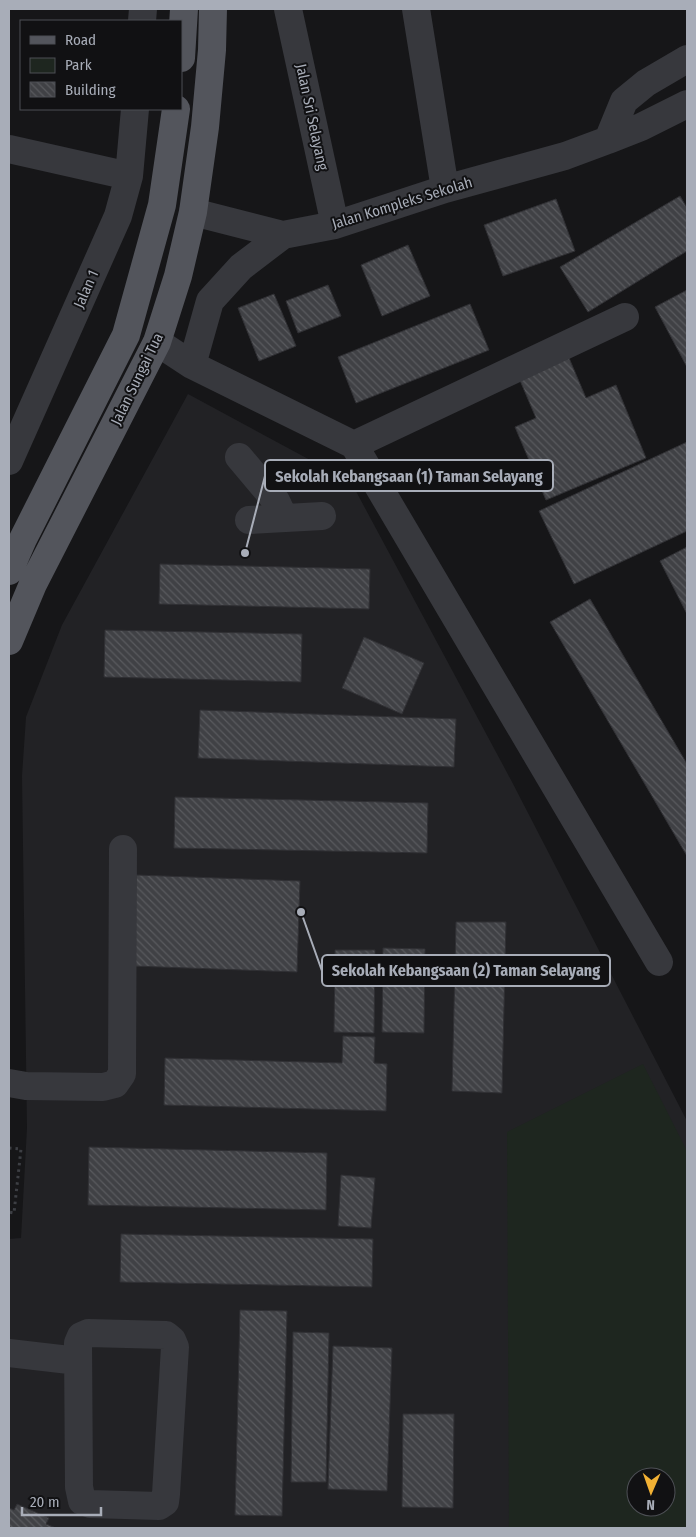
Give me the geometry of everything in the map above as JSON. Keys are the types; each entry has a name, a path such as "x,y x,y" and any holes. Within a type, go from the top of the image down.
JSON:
{"main road":[{"path":"182,42 184,9"},
{"name":"Jalan Sungai Tua","path":"9,641 33,584 158,342 178,276 193,212 205,127 212,50 213,9"},
{"name":"Jalan Sungai Tua","path":"9,571 23,539 126,335 162,205 176,110"}],"street":[{"name":"Jalan Sri Selayang","path":"288,9 335,225"},
{"path":"416,9 445,189"},
{"path":"608,140 624,101 646,83 687,59"},
{"name":"Jalan Kompleks Sekolah","path":"193,212 283,235 335,225 445,189 566,156 641,126 687,104"},
{"name":"Jalan 1","path":"9,461 118,216 129,176 135,110"},
{"path":"9,149 129,176"},
{"path":"192,365 210,302 241,267 283,235"},
{"path":"354,445 625,317"},
{"path":"158,342 192,365 354,445 659,962"},
{"path":"239,457 276,501 284,518"},
{"path":"249,520 322,516"},
{"path":"9,1083 26,1086 103,1087 115,1084 122,1074 123,849"},
{"path":"88,1333 166,1335 172,1340 175,1347 166,1494 165,1502 160,1506 90,1504 82,1500 79,1487 78,1361 78,1343 81,1336 88,1333"},
{"path":"9,1353 78,1361"}],"path":[{"path":"9,1148 21,1149 14,1212 9,1212"}],"shaded area":[{"path":"188,394 351,482 511,780 687,1121 687,1528 9,1528 9,1239 21,1238 27,1128 22,776 26,717 62,625"}],"green space":[{"path":"643,1064 687,1151 687,1528 509,1528 507,1132"}],"building":[{"path":"680,196 687,208 687,251 588,312 560,267"},
{"path":"556,199 575,251 503,276 484,225"},
{"path":"408,245 430,296 382,316 361,265"},
{"path":"328,285 341,316 298,333 286,301"},
{"path":"687,290 687,367 655,307"},
{"path":"274,294 296,346 259,361 238,308"},
{"path":"470,304 489,350 356,403 338,357"},
{"path":"569,358 586,398 616,385 646,458 546,500 515,427 536,418 519,378"},
{"path":"687,442 687,531 574,584 539,511"},
{"path":"687,547 687,614 660,561"},
{"path":"160,564 370,569 369,609 159,604"},
{"path":"590,599 687,764 687,856 550,622"},
{"path":"105,630 302,634 301,682 104,677"},
{"path":"364,637 424,663 402,714 342,688"},
{"path":"200,710 456,719 454,767 198,758"},
{"path":"175,797 428,803 427,853 174,848"},
{"path":"136,875 300,881 297,972 133,966"},
{"path":"456,922 506,922 502,1093 452,1091"},
{"path":"383,948 425,949 424,1033 382,1032"},
{"path":"335,950 375,950 374,1033 334,1032"},
{"path":"343,1036 375,1037 374,1063 387,1064 386,1111 164,1105 165,1058 342,1063"},
{"path":"89,1147 327,1153 326,1210 88,1205"},
{"path":"341,1175 375,1178 371,1228 338,1226"},
{"path":"121,1234 373,1239 372,1287 120,1282"},
{"path":"240,1310 287,1311 282,1516 235,1515"},
{"path":"293,1332 329,1333 326,1482 291,1482"},
{"path":"333,1346 392,1348 387,1491 328,1489"},
{"path":"403,1414 454,1414 453,1508 402,1507"},
{"path":"17,1504 49,1518 46,1524 56,1528 9,1528 9,1508 14,1510"}],"place":[{"name":"Sekolah Kebangsaan (1) Taman Selayang","path":"245,553"},
{"name":"Sekolah Kebangsaan (2) Taman Selayang","path":"301,912"}]}
